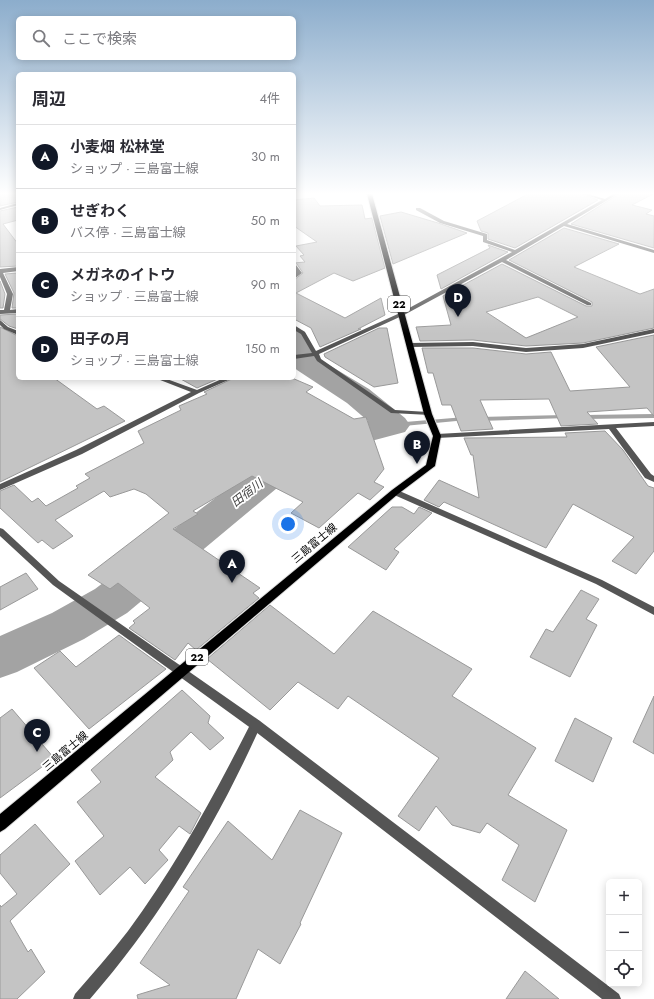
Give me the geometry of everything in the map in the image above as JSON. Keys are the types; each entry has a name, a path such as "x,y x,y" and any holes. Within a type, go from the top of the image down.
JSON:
{"main road":[{"name":"22","path":"382,241 429,414 436,433"},
{"name":"三島富士線","path":"0,824 395,492 430,466 436,433"}],"street":[{"path":"485,241 516,252"},
{"path":"296,357 314,354 402,314 536,241"},
{"path":"617,241 654,252"},
{"path":"502,260 589,304"},
{"path":"7,311 10,294 0,272 16,269"},
{"path":"0,312 16,311"},
{"path":"0,322 6,328 16,332"},
{"path":"296,328 303,333 314,354 319,360 393,412 429,414"},
{"path":"411,345 474,344 533,350 582,346 654,331"},
{"path":"163,380 196,392"},
{"path":"0,487 79,452 196,392 225,380"},
{"path":"436,433 654,424"},
{"path":"611,426 648,476 654,479"},
{"path":"395,492 599,582 654,611"},
{"path":"0,530 56,583 100,616 256,725 614,999"},
{"path":"80,999 100,977 158,901 219,799 256,725"}],"building":[{"path":"0,241 15,241 16,266 0,267"},
{"path":"315,241 378,241 385,268 353,281 334,273 296,293 296,278 303,273 296,263 305,262 300,256 304,255 296,246 317,242"},
{"path":"387,241 449,241 393,264"},
{"path":"493,241 528,241 515,248"},
{"path":"542,241 607,241 619,244 574,267 640,294 654,289 654,328 583,343 526,346 473,340 420,341 416,327 451,325 443,296 502,264 586,306 592,306 592,302 509,260","holes":["538,297 578,317 526,338 486,312"]},
{"path":"628,241 654,241 654,248"},
{"path":"488,245 508,252 441,289 437,275 490,248"},
{"path":"16,273 16,308 12,308 14,293 5,274"},
{"path":"0,281 5,294 3,308 0,308"},
{"path":"296,293 345,318 381,298 385,315 358,329 361,329 320,347 311,328 296,320"},
{"path":"16,314 16,328 9,326 0,319 0,315"},
{"path":"0,327 16,335 16,380 57,380 97,409 104,406 125,421 0,482"},
{"path":"379,328 387,328 398,383 374,387 325,357 324,354"},
{"path":"654,335 654,416 647,408 587,412 598,424 561,426 549,399 480,400 493,429 461,431 451,405 442,405 433,373 428,373 422,348 473,348 526,354 551,352 570,391 630,387 596,347"},
{"path":"183,380 215,380 197,388"},
{"path":"230,380 296,380 313,387 306,392 354,419 366,417 384,469 374,482 384,487 370,500 358,493 319,528 291,513 303,502 252,476 193,511 198,514 173,529 260,588 253,593 259,598 196,650 188,643 175,660 129,628 135,623 133,621 150,608 118,583 110,589 88,575 169,513 146,494 134,489 110,497 104,491 55,520 73,536 53,549 42,540 38,543 0,508 0,491 14,485 32,502 38,498 46,506 78,488 76,486 90,478 85,474 144,443 138,431 181,410 179,406 207,394 204,392"},
{"path":"605,431 623,450 648,486 654,488 654,551 636,574 612,561 634,537 573,504 546,548 444,502 439,507 424,500 439,480 479,498 473,455 471,455 464,438 567,437 565,433"},
{"path":"392,507 402,507 414,514 419,507 432,513 394,549 399,552 386,570 348,547"},
{"path":"26,573 38,589 0,610 0,587"},
{"path":"581,590 599,599 586,619 597,625 570,677 530,657 546,629 553,632"},
{"path":"270,605 334,654 373,611 472,669 452,696 536,748 508,795 567,830 535,902 502,880 519,845 487,823 480,833 452,825 436,806 419,831 398,816 439,758 348,696 338,709 298,682 270,710 207,659"},
{"path":"119,635 166,669 89,729 34,668 60,651 76,667"},
{"path":"182,690 210,716 208,723 224,738 210,750 191,732 170,752 173,760 155,777 201,813 190,834 179,826 159,850 168,860 145,884 130,867 100,895 75,861 104,836 77,802 101,782 91,770"},
{"path":"654,696 654,754 633,742"},
{"path":"12,709 54,758 0,798 0,718"},
{"path":"575,718 612,738 593,782 555,761"},
{"path":"300,810 342,833 300,923 301,924 280,964 258,949 236,999 138,999 137,995 170,985 140,963 189,891 183,887 228,821 272,860"},
{"path":"35,824 70,864 10,921 28,952 31,949 45,972 17,999 0,999 0,905 1,907 17,894 0,873 0,855"},
{"path":"525,971 559,999 506,999"}],"waterway":[{"name":"田宿川","path":"0,658 68,626 111,601 276,470 329,442 393,425 358,396 307,364 296,341"},
{"path":"584,417 654,416"},
{"path":"480,419 565,417"},
{"path":"393,425 465,419"}],"place":[{"name":"田子の月","path":"458,317"},
{"name":"せぎわく","path":"417,464"},
{"name":"小麦畑 松林堂","path":"232,583"},
{"name":"メガネのイトウ","path":"37,752"}]}
